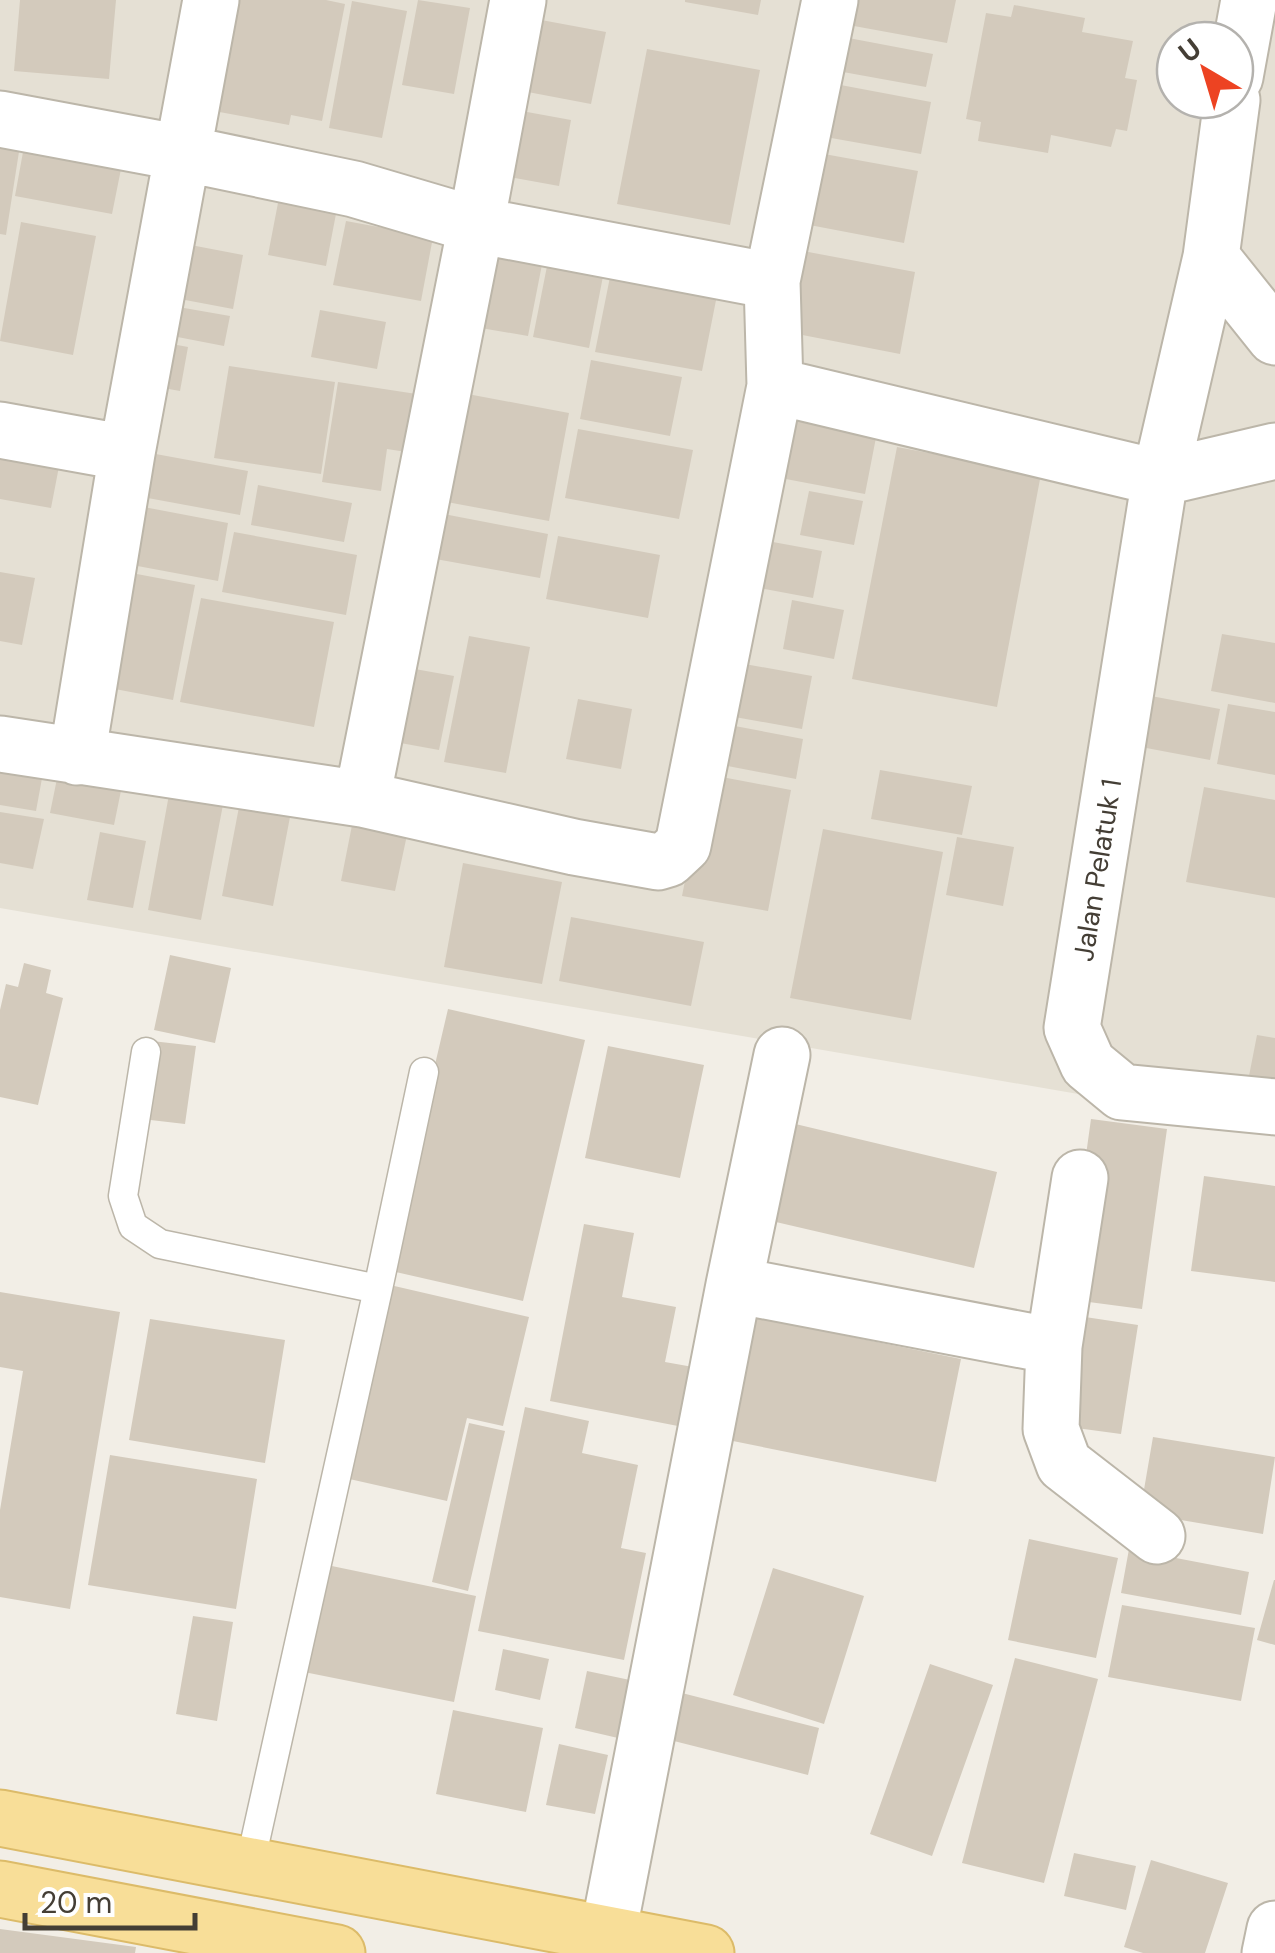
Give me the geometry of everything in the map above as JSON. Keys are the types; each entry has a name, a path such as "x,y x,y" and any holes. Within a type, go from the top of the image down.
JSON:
{"main road":[{"path":"0,1818 706,1953"},
{"path":"276,1869 311,1948"},
{"path":"0,1889 311,1948"}],"street":[{"path":"78,758 127,453 211,0"},
{"path":"362,799 518,0"},
{"path":"0,744 362,799 658,862 673,855 682,845 775,386 772,282 830,0"},
{"path":"0,119 354,189 476,225 772,282"},
{"name":"Jalan Pelatuk 1","path":"1229,120 1210,257 1160,478 1072,1028 1088,1064 1122,1092 1275,1107"},
{"path":"1210,257 1275,336"},
{"path":"775,386 1160,478 1275,451"},
{"path":"0,430 127,453"},
{"path":"608,1934 782,1055"},
{"path":"1080,1178 1054,1346 1051,1429 1064,1464 1157,1536"},
{"path":"734,1286 1054,1346"},
{"path":"1270,1953 1275,1929"}],"lane":[{"path":"146,1052 124,1196 133,1226 160,1244 378,1289"},
{"path":"276,1869 378,1289 424,1072"}],"shaded area":[{"path":"0,0 1275,0 1275,1128 0,908"}],"building":[{"path":"20,0 116,0 109,79 14,71"},
{"path":"236,0 326,0 345,4 322,121 291,115 289,125 214,111"},
{"path":"418,0 470,8 454,94 402,85"},
{"path":"685,0 761,0 758,15"},
{"path":"848,0 956,0 947,43 843,24"},
{"path":"352,1 407,11 382,138 329,128"},
{"path":"1014,5 1085,18 1082,32 1133,41 1125,78 1137,80 1127,131 1116,129 1111,147 1051,135 1048,153 978,141 981,122 966,119 986,13 1011,17"},
{"path":"525,17 606,32 591,104 512,89"},
{"path":"838,36 933,54 926,87 832,70"},
{"path":"647,49 760,70 730,225 617,204"},
{"path":"830,83 931,102 921,154 820,136"},
{"path":"505,108 571,120 559,186 492,174"},
{"path":"0,123 23,126 6,235 0,234"},
{"path":"25,141 123,159 112,214 15,196"},
{"path":"813,152 918,171 904,243 799,223"},
{"path":"282,182 340,193 326,266 268,255"},
{"path":"346,221 433,237 421,301 333,285"},
{"path":"21,222 96,236 73,355 0,341"},
{"path":"486,234 546,244 528,336 469,326"},
{"path":"175,242 243,255 233,309 164,296"},
{"path":"550,251 606,261 589,348 533,337"},
{"path":"803,251 915,272 900,354 787,332"},
{"path":"613,262 720,280 702,371 595,352"},
{"path":"167,305 230,316 224,346 162,334"},
{"path":"320,310 386,322 377,369 311,357"},
{"path":"161,342 188,347 180,391 152,386"},
{"path":"591,360 682,377 670,436 580,419"},
{"path":"229,366 335,382 321,474 214,458"},
{"path":"338,382 423,395 413,453 387,449 381,491 322,482"},
{"path":"457,392 569,413 549,521 436,500"},
{"path":"784,399 880,417 865,494 770,476"},
{"path":"578,429 693,450 679,519 565,498"},
{"path":"0,440 62,451 51,508 0,499"},
{"path":"897,447 1041,474 997,707 852,679"},
{"path":"134,450 248,471 240,515 126,494"},
{"path":"258,485 352,503 344,542 251,525"},
{"path":"809,491 863,501 854,545 800,535"},
{"path":"128,504 228,523 218,581 116,562"},
{"path":"428,511 548,534 540,578 419,556"},
{"path":"234,532 357,555 346,615 222,592"},
{"path":"558,536 660,555 648,618 546,599"},
{"path":"756,539 822,551 813,598 748,586"},
{"path":"121,571 195,585 173,700 99,686"},
{"path":"0,572 35,578 22,645 0,641"},
{"path":"201,598 334,622 314,727 180,702"},
{"path":"792,600 844,610 834,659 783,649"},
{"path":"1222,634 1275,643 1275,703 1211,691"},
{"path":"469,636 530,647 506,773 444,762"},
{"path":"728,661 812,676 802,729 718,714"},
{"path":"398,666 454,676 439,750 384,740"},
{"path":"1151,696 1220,709 1210,760 1141,747"},
{"path":"578,699 632,709 621,769 566,759"},
{"path":"1228,704 1275,712 1275,775 1217,764"},
{"path":"719,723 803,739 796,779 712,763"},
{"path":"0,753 45,762 36,811 0,805"},
{"path":"61,759 125,771 114,825 50,813"},
{"path":"880,770 972,786 962,835 871,819"},
{"path":"706,774 791,790 768,911 682,896"},
{"path":"172,778 226,789 201,920 148,910"},
{"path":"243,786 294,796 273,906 222,896"},
{"path":"1204,787 1275,800 1275,898 1186,882"},
{"path":"355,810 410,821 395,891 341,881"},
{"path":"0,812 44,819 33,869 0,863"},
{"path":"823,829 943,852 911,1020 790,998"},
{"path":"100,832 146,841 133,908 87,900"},
{"path":"957,837 1014,847 1003,906 946,895"},
{"path":"463,863 562,882 542,984 444,967"},
{"path":"571,917 704,942 691,1006 559,981"},
{"path":"170,955 231,968 215,1043 154,1030"},
{"path":"24,963 51,970 46,993 63,998 38,1105 0,1097 0,1010 6,984 18,987"},
{"path":"448,1009 585,1040 523,1301 387,1270"},
{"path":"1257,1035 1275,1038 1275,1081 1249,1076"},
{"path":"152,1041 196,1046 185,1124 142,1119"},
{"path":"608,1046 704,1065 680,1178 585,1158"},
{"path":"1091,1119 1167,1129 1142,1309 1066,1299"},
{"path":"787,1122 997,1172 974,1268 763,1219"},
{"path":"1204,1176 1275,1186 1275,1282 1191,1271"},
{"path":"584,1224 634,1233 622,1297 676,1307 665,1362 693,1367 683,1427 550,1401"},
{"path":"390,1285 529,1317 503,1426 467,1418 447,1501 345,1478"},
{"path":"0,1292 120,1312 70,1609 0,1597 0,1510 23,1371 0,1367"},
{"path":"744,1315 961,1359 936,1482 718,1438"},
{"path":"1072,1315 1138,1325 1121,1434 1054,1425"},
{"path":"150,1319 285,1340 265,1463 129,1440"},
{"path":"525,1407 589,1421 582,1453 638,1465 621,1548 646,1553 624,1660 478,1631"},
{"path":"469,1423 505,1431 468,1591 432,1582"},
{"path":"1153,1437 1275,1457 1263,1534 1140,1513"},
{"path":"110,1455 257,1479 236,1609 88,1585"},
{"path":"1029,1539 1118,1558 1096,1658 1008,1640"},
{"path":"1129,1549 1249,1572 1241,1615 1121,1593"},
{"path":"327,1565 476,1596 454,1702 304,1672"},
{"path":"773,1568 864,1596 824,1724 733,1695"},
{"path":"1275,1580 1275,1645 1257,1640"},
{"path":"1122,1605 1255,1628 1241,1701 1108,1677"},
{"path":"193,1616 233,1622 217,1721 176,1714"},
{"path":"503,1649 549,1659 540,1700 495,1690"},
{"path":"1015,1658 1098,1679 1044,1883 962,1863"},
{"path":"930,1664 993,1685 932,1856 870,1834"},
{"path":"587,1671 630,1680 618,1738 575,1728"},
{"path":"678,1692 819,1728 808,1775 666,1739"},
{"path":"453,1710 543,1728 526,1812 436,1794"},
{"path":"559,1744 608,1755 595,1814 546,1805"},
{"path":"1074,1853 1136,1866 1126,1910 1064,1896"},
{"path":"1151,1860 1228,1883 1205,1953 1143,1953 1124,1947"},
{"path":"0,1929 136,1947 135,1953 0,1953"}]}
